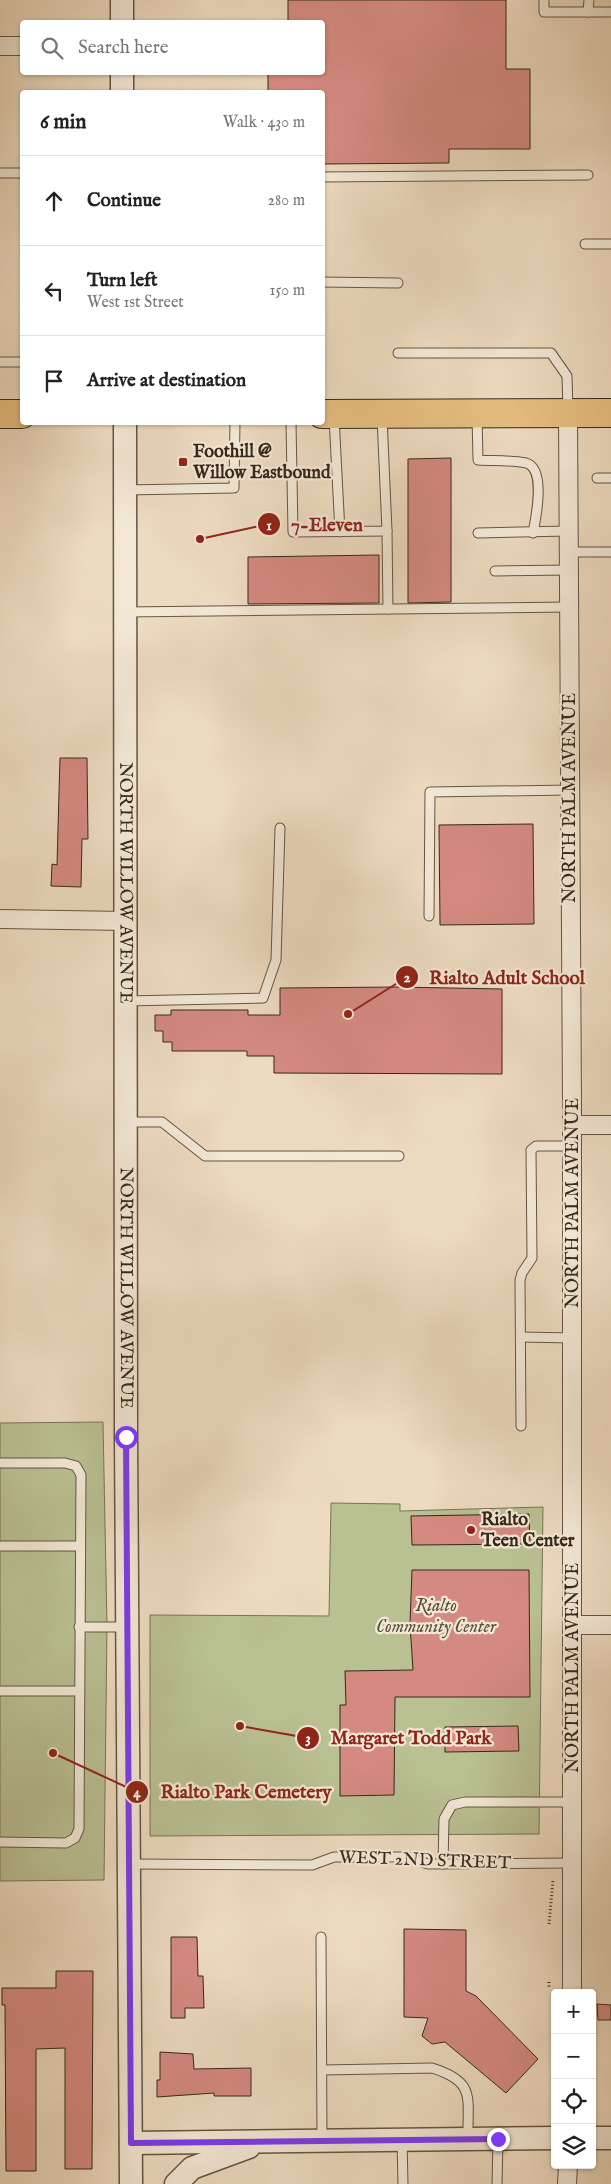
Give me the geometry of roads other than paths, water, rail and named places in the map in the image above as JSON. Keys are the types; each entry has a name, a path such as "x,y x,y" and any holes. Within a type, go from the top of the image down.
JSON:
{"main road":[{"path":"328,414 611,413"},
{"path":"0,414 20,414"}],"street":[{"path":"122,0 122,20"},
{"path":"0,46 20,46"},
{"path":"122,75 122,90"},
{"name":"NORTH PALM AVENUE","path":"568,413 573,1338 572,1989"},
{"name":"NORTH WILLOW AVENUE","path":"124,425 131,2184"},
{"path":"0,919 126,921"},
{"path":"572,1125 611,1125"},
{"path":"573,1625 611,1625"},
{"path":"131,2143 551,2138"},
{"path":"596,2138 611,2138"},
{"path":"176,2184 192,2168 264,2142"},
{"path":"567,2184 568,2169"}],"lane":[{"path":"544,0 544,12 611,12"},
{"path":"588,12 589,0"},
{"path":"0,173 20,173"},
{"path":"325,177 588,175"},
{"path":"585,244 611,244"},
{"path":"325,282 398,283"},
{"path":"398,353 551,353 567,376 568,413"},
{"path":"0,362 20,362"},
{"path":"382,413 388,609"},
{"path":"477,413 478,460 526,463 534,467 537,473 537,514 533,532"},
{"path":"328,414 340,532"},
{"path":"125,490 234,488 235,425"},
{"path":"291,425 293,532 387,531"},
{"path":"597,478 611,478"},
{"path":"478,533 568,531"},
{"path":"495,571 569,561 611,552"},
{"path":"125,612 569,607"},
{"path":"429,916 430,792 570,790"},
{"path":"126,1001 263,998 276,960 280,828"},
{"path":"126,1122 162,1122 205,1156 399,1156"},
{"path":"521,1426 520,1280 522,1273 532,1258 530,1150 536,1146 572,1146"},
{"path":"521,1337 573,1338"},
{"path":"0,1463 65,1463 76,1466 81,1475 79,1829 75,1838 66,1843 0,1842"},
{"path":"0,1546 80,1546"},
{"path":"79,1627 128,1627"},
{"path":"0,1691 79,1691"},
{"path":"443,1864 444,1819 452,1805 465,1802 572,1802"},
{"name":"WEST 2ND STREET","path":"130,1864 312,1865 334,1857 407,1857 428,1864 572,1863"},
{"path":"321,1937 322,2141"},
{"path":"323,2070 432,2068 448,2073 461,2081 467,2092 468,2139"},
{"path":"497,2184 498,2139"},
{"path":"402,2140 403,2184"}],"place":[{"name":"Foothill @ Willow Eastbound","path":"183,462"},
{"name":"7-Eleven","path":"200,539"},
{"name":"Rialto Adult School","path":"348,1014"},
{"name":"Rialto Teen Center","path":"471,1530"},
{"name":"Margaret Todd Park","path":"240,1726"},
{"name":"Rialto Park Cemetery","path":"53,1753"}],"park label":[{"name":"Rialto Community Center","path":"436,1616"}]}
